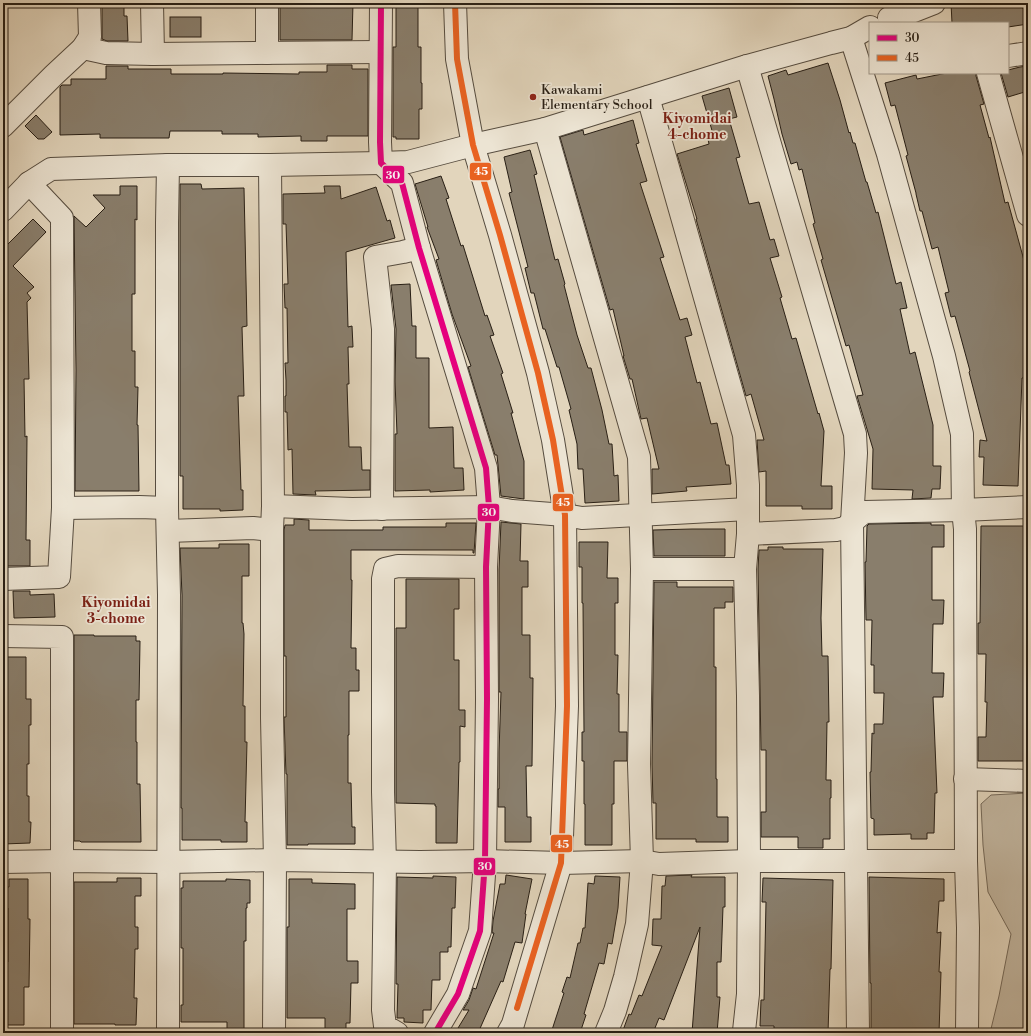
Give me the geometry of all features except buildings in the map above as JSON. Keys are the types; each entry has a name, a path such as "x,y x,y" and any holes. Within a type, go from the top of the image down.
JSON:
{"street":[{"path":"3,126 82,48 90,37 89,3"},
{"path":"152,3 153,54"},
{"path":"267,3 267,53"},
{"path":"381,3 381,163 402,183 419,248 486,468 489,508 486,567 487,699 485,861 480,931 458,994 435,1033"},
{"path":"455,3 457,59 473,145 500,235 538,373 553,440 565,515 566,706 561,863 513,1024 508,1033"},
{"path":"890,14 901,16 934,3"},
{"path":"3,210 29,183 51,169 168,165 270,165 408,162 473,145 545,129 747,66 851,38 869,28"},
{"path":"851,38 866,72 946,364 962,434 963,510 965,530 965,779 968,928 967,1033"},
{"path":"82,48 106,53 153,54 380,52"},
{"path":"1009,56 1028,53"},
{"path":"747,66 855,434 856,453 852,522 858,1033"},
{"path":"988,74 1028,215"},
{"path":"648,97 744,435 748,485 748,534 745,569 749,861 748,994 743,1033"},
{"path":"545,129 639,457 642,569 639,764 642,861 637,924 625,978 615,1011 606,1033"},
{"path":"168,165 168,1033"},
{"path":"270,165 274,506 272,530 272,718 275,860 274,1033"},
{"path":"3,579 59,577 63,508 62,218 29,183"},
{"path":"382,509 383,329 375,257 419,248"},
{"path":"274,506 352,509 489,508 582,518 748,509"},
{"path":"748,534 836,530 845,528 864,512 1028,507"},
{"path":"63,508 167,508"},
{"path":"168,531 253,528 272,530"},
{"path":"397,1033 385,1026 383,1010 385,862 383,792 383,579 385,569 398,566 486,567"},
{"path":"642,569 745,569"},
{"path":"3,636 62,637 62,1033"},
{"path":"965,779 1028,781"},
{"path":"3,862 168,862 275,860 385,862 485,861 561,863 642,861 659,864 749,861 966,861"}],"shaded area":[{"path":"1028,793 1028,1033 990,1033 1011,934 988,892 983,845 981,804 991,795"}],"transit line":[{"name":"30","path":"381,3 381,163 402,183 419,248 486,468 489,507 486,567 487,699 485,861 480,931 458,994 435,1033"},
{"name":"45","path":"455,3 457,59 473,145 500,235 538,373 553,440 565,515 567,706 561,863 517,1008"}],"place":[{"name":"Kawakami Elementary School","path":"533,97"}],"district":[{"name":"Kiyomidai 4-chome","path":"697,128"},
{"name":"Kiyomidai 3-chome","path":"116,612"}]}
